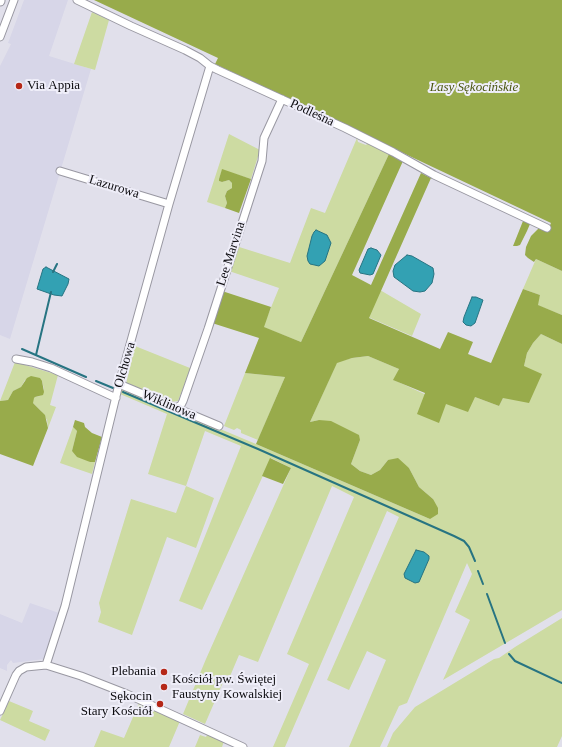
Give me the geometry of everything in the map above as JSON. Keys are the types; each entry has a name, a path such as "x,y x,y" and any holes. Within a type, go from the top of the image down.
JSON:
{"street":[{"path":"0,37 14,0"},
{"name":"Podleśna","path":"78,0 130,26 185,50 200,58 210,66 393,152 434,175 547,228"},
{"name":"Olchowa","path":"46,665 65,606 119,384 169,204 210,66"},
{"name":"Lee Marvina","path":"176,408 181,405 183,401 208,329 262,161 264,138 282,99"},
{"name":"Lazurowa","path":"60,171 169,204"},
{"path":"16,359 51,368 116,398"},
{"name":"Wiklinowa","path":"119,384 219,426"},
{"path":"0,711 19,671 30,666 46,665 81,676 127,694 243,747"}],"shaded area":[{"path":"24,0 68,0 49,56 91,69 10,339 0,335 0,66 11,44 8,43"},
{"path":"30,603 59,613 44,659 13,663 11,660 7,665 7,671 0,668 0,614 22,623"}],"green space":[{"name":"Lasy Sękocińskie","path":"94,0 562,0 562,271 536,259 534,262 525,255 526,247 531,236 539,228 547,232 551,223 215,64 218,58"},
{"path":"92,12 109,20 95,70 74,64"},
{"path":"229,134 260,150 251,179 222,170 219,181 222,182 229,180 232,183 232,188 227,191 225,196 227,203 225,208 207,202"},
{"path":"357,138 358,142 366,145 368,143 389,154 301,342 263,327 279,288 229,271 236,246 290,263 311,208 325,213"},
{"path":"389,154 403,161 352,275 371,285 421,173 431,178 369,318 440,349 448,332 473,342 468,354 491,363 523,289 540,295 538,305 562,315 562,344 541,334 527,353 524,366 542,374 529,403 503,398 499,406 475,397 468,412 446,404 439,423 417,414 425,393 393,380 399,369 368,356 352,358 337,363 310,422 319,420 331,421 359,435 360,440 351,464 360,471 371,475 380,470 388,460 398,458 409,468 419,487 433,499 438,508 438,514 430,519 256,444 285,377 245,373 259,338 212,323 222,291 271,307 264,327 301,342"},
{"path":"222,169 251,179 239,213 225,208 227,203 225,196 227,191 232,188 232,183 229,180 222,182 219,181"},
{"path":"523,221 530,224 520,245 513,246"},
{"path":"536,259 562,271 562,315 537,305 540,295 523,289"},
{"path":"380,290 421,314 412,336 368,317"},
{"path":"541,334 562,344 562,610 443,680 470,620 455,612 472,574 467,563 407,703 399,706 380,747 349,747 386,660 367,651 349,690 327,680 399,517 387,511 285,747 273,747 309,664 287,654 354,497 332,486 258,662 239,655 228,681 224,680 205,724 183,714 291,468 271,458 202,610 179,601 241,446 205,431 186,486 148,474 167,414 120,394 121,389 125,389 256,444 430,519 433,499 419,487 409,468 388,460 380,470 371,475 360,471 351,464 360,440 319,420 310,422 337,362 368,356 399,369 394,380 446,404 475,397 499,406 524,366 527,353"},
{"path":"135,346 190,368 193,363 178,401 171,402 126,384"},
{"path":"15,362 58,375 50,405 56,407 48,428 47,420 33,403 33,398 40,396 44,389 42,381 25,380 21,387 13,391 8,400 0,401"},
{"path":"245,373 285,377 258,440 241,433 241,430 237,428 234,430 224,426"},
{"path":"31,376 40,378 42,381 44,392 43,395 35,397 33,403 45,415 48,428 33,466 0,454 0,401 8,400 13,391 21,387 27,378"},
{"path":"75,420 84,423 85,427 92,433 102,437 95,462 90,462 77,457 72,451 77,431 73,427"},
{"path":"73,427 77,431 72,451 90,462 95,462 92,474 60,463"},
{"path":"270,458 291,468 283,484 262,476"},
{"path":"186,486 214,498 196,548 167,537 132,635 98,622 101,612 99,603 131,499 176,513"},
{"path":"562,618 562,736 557,747 387,747 393,733 415,707 494,659 499,658"},
{"path":"9,701 33,711 29,721 50,730 45,741 0,720"},
{"path":"139,703 180,721 169,747 94,747 101,730 124,738"},
{"path":"208,733 224,741 222,747 195,747 200,735 206,737"}],"water":[{"path":"316,230 327,235 331,243 325,261 319,266 310,264 307,256 312,236"},
{"path":"371,248 377,250 381,255 373,274 370,275 360,273 359,270 368,249"},
{"path":"407,255 412,256 433,268 434,274 432,283 425,291 413,291 394,277 393,271 395,265"},
{"path":"46,267 69,279 62,296 37,289 43,269"},
{"path":"472,297 483,300 475,323 471,326 466,325 463,322"},
{"path":"416,550 424,552 429,556 429,559 419,582 415,583 405,578 404,574"}],"waterway":[{"path":"53,272 57,264"},
{"path":"36,355 51,292"},
{"path":"22,349 86,377"},
{"path":"96,381 113,388"},
{"path":"123,392 258,449 454,536 464,541 469,547 475,561"},
{"path":"478,571 483,584"},
{"path":"487,594 505,643"},
{"path":"509,654 515,661 562,683"}],"place":[{"name":"Via Appia","path":"19,86"},
{"name":"Plebania","path":"164,672"},
{"name":"Kościół pw. Świętej Faustyny Kowalskiej","path":"164,687"},
{"name":"Sękocin Stary Kościół","path":"160,704"}]}
